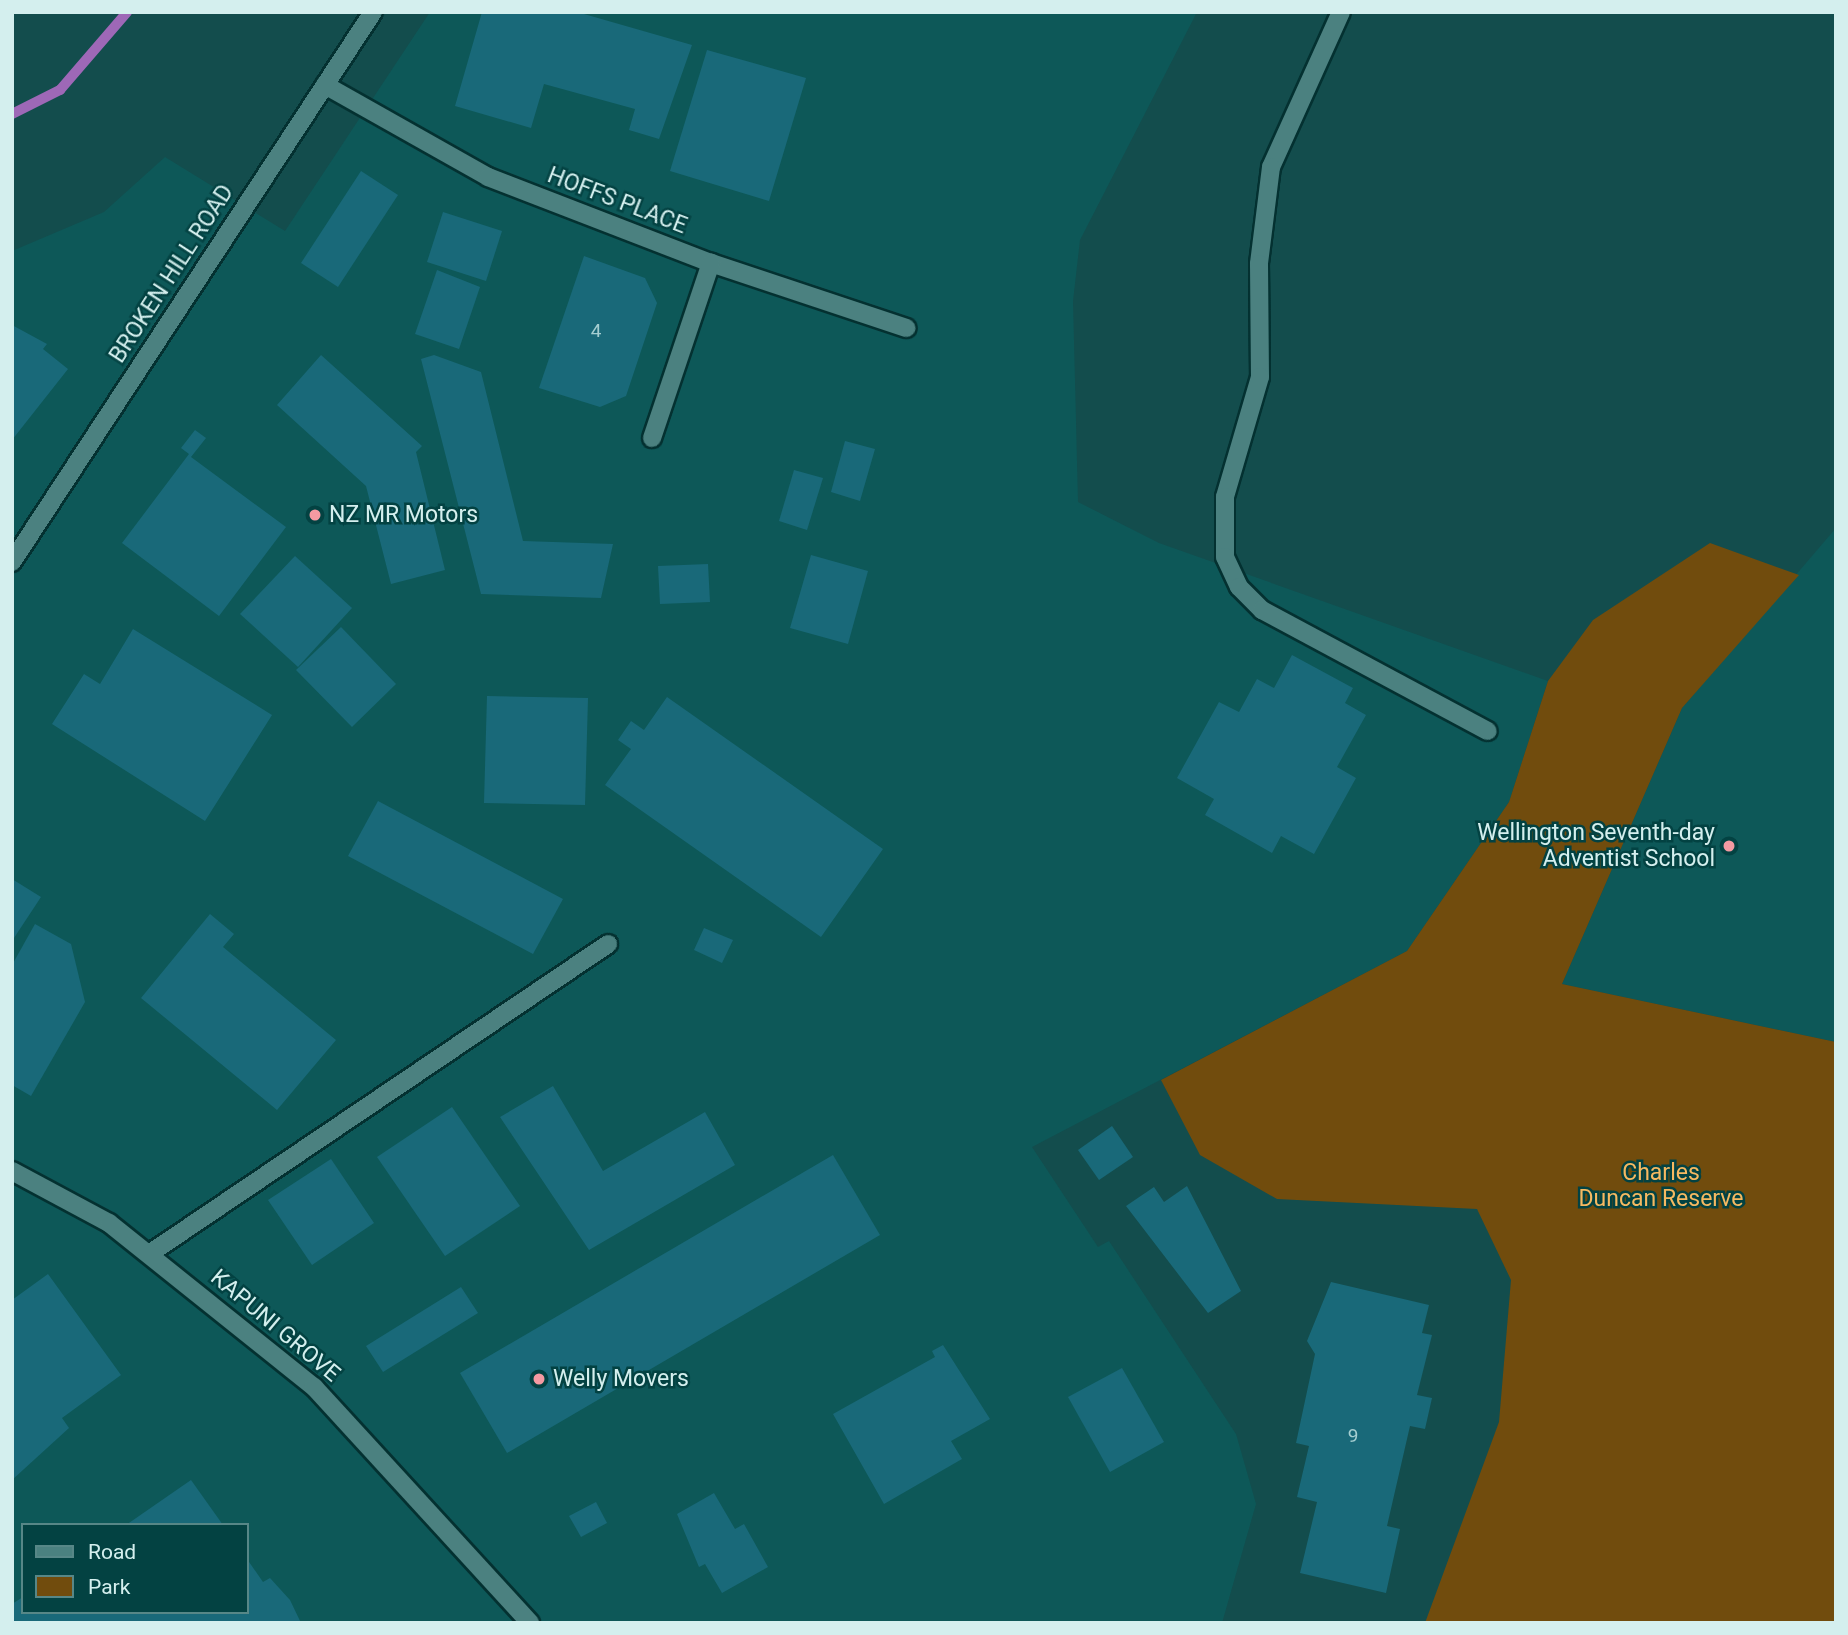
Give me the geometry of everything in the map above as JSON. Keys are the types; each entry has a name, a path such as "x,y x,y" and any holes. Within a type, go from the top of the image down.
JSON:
{"street":[{"name":"BROKEN HILL ROAD","path":"12,562 373,12"},
{"path":"1341,12 1272,167 1259,264 1260,377 1225,497 1225,557 1238,587 1262,610 1488,731"},
{"name":"HOFFS PLACE","path":"326,85 436,153 711,263 906,328"},
{"path":"652,438 711,263"},
{"path":"149,1254 608,944"},
{"name":"KAPUNI GROVE","path":"12,1171 109,1223 314,1387 530,1623"}],"shaded area":[{"path":"430,12 1197,12 1080,240 1073,301 1078,502 1159,543 1548,681 1509,802 1407,951 1032,1147 1098,1247 1109,1241 1236,1434 1256,1504 1222,1623 12,1623 12,251 104,212 165,157 285,231"},
{"name":"Wellington Seventh-day Adventist School","path":"1836,528 1836,1042 1562,984 1682,708"}],"green space":[{"name":"Charles Duncan Reserve","path":"1710,543 1799,575 1682,708 1562,984 1836,1042 1836,1623 1425,1623 1499,1422 1511,1280 1477,1209 1277,1199 1200,1155 1161,1080 1407,951 1509,802 1548,681 1593,620"}],"building":[{"path":"482,12 577,12 692,45 659,139 629,130 635,109 544,84 531,128 455,106"},
{"path":"707,50 806,78 769,201 670,171"},
{"path":"361,171 398,195 338,287 301,263"},
{"path":"443,212 502,231 486,281 427,262"},
{"path":"584,256 645,278 657,303 626,396 600,407 539,388"},
{"path":"437,270 480,287 459,349 415,334"},
{"path":"12,325 47,344 43,349 68,369 12,440"},
{"path":"321,355 422,446 416,452 445,570 391,584 366,486 277,405"},
{"path":"434,355 481,372 523,541 613,544 601,598 481,594 421,359"},
{"path":"195,430 206,438 191,457 286,527 219,616 122,543 189,454 181,448"},
{"path":"845,441 875,449 860,501 831,492"},
{"path":"794,470 823,478 807,530 779,521"},
{"path":"811,555 868,571 848,644 790,628"},
{"path":"295,556 352,608 298,667 240,614"},
{"path":"708,564 710,602 660,604 658,566"},
{"path":"341,627 396,684 352,727 296,670"},
{"path":"133,629 272,715 205,821 52,724 84,674 100,684"},
{"path":"1292,655 1353,688 1345,703 1366,715 1337,767 1356,778 1314,854 1281,836 1272,853 1205,815 1214,799 1177,778 1219,702 1239,712 1257,679 1274,688"},
{"path":"487,696 588,698 585,805 484,803"},
{"path":"667,697 883,849 821,937 605,785 631,749 618,740 631,721 644,730"},
{"path":"378,801 563,899 533,954 348,856"},
{"path":"12,879 41,897 12,941"},
{"path":"210,914 234,934 223,947 336,1040 277,1110 141,998"},
{"path":"35,924 71,944 85,1002 31,1096 12,1085 12,965"},
{"path":"704,928 733,940 722,963 694,950"},
{"path":"553,1086 603,1171 705,1112 735,1165 589,1250 500,1117"},
{"path":"452,1107 520,1206 445,1256 377,1157"},
{"path":"1112,1126 1133,1157 1099,1180 1078,1150"},
{"path":"833,1155 880,1235 507,1453 460,1373"},
{"path":"331,1159 374,1223 312,1265 268,1200"},
{"path":"1187,1186 1241,1291 1208,1313 1126,1206 1154,1187 1164,1202"},
{"path":"48,1274 121,1375 62,1418 69,1428 12,1480 12,1300"},
{"path":"1331,1282 1429,1305 1422,1333 1432,1335 1417,1395 1432,1398 1425,1429 1410,1426 1387,1526 1400,1529 1386,1593 1300,1573 1317,1502 1297,1497 1309,1446 1296,1443 1315,1354 1307,1341"},
{"path":"461,1287 478,1313 383,1372 366,1346"},
{"path":"943,1345 990,1419 951,1441 962,1459 884,1504 833,1414 935,1357 932,1351"},
{"path":"1122,1368 1164,1442 1110,1472 1068,1397"},
{"path":"191,1480 222,1523 129,1523"},
{"path":"714,1493 735,1529 744,1524 768,1567 722,1593 705,1564 699,1567 677,1514"},
{"path":"596,1502 607,1523 581,1537 569,1516"},
{"path":"248,1560 263,1582 270,1578 290,1600 301,1623 12,1623 12,1604 21,1598 21,1614 248,1614"}],"waterway":[{"path":"12,114 60,90 127,12"}],"place":[{"name":"NZ MR Motors","path":"315,515"},
{"name":"Wellington Seventh-day Adventist School","path":"1729,846"},
{"name":"Welly Movers","path":"539,1379"}]}
